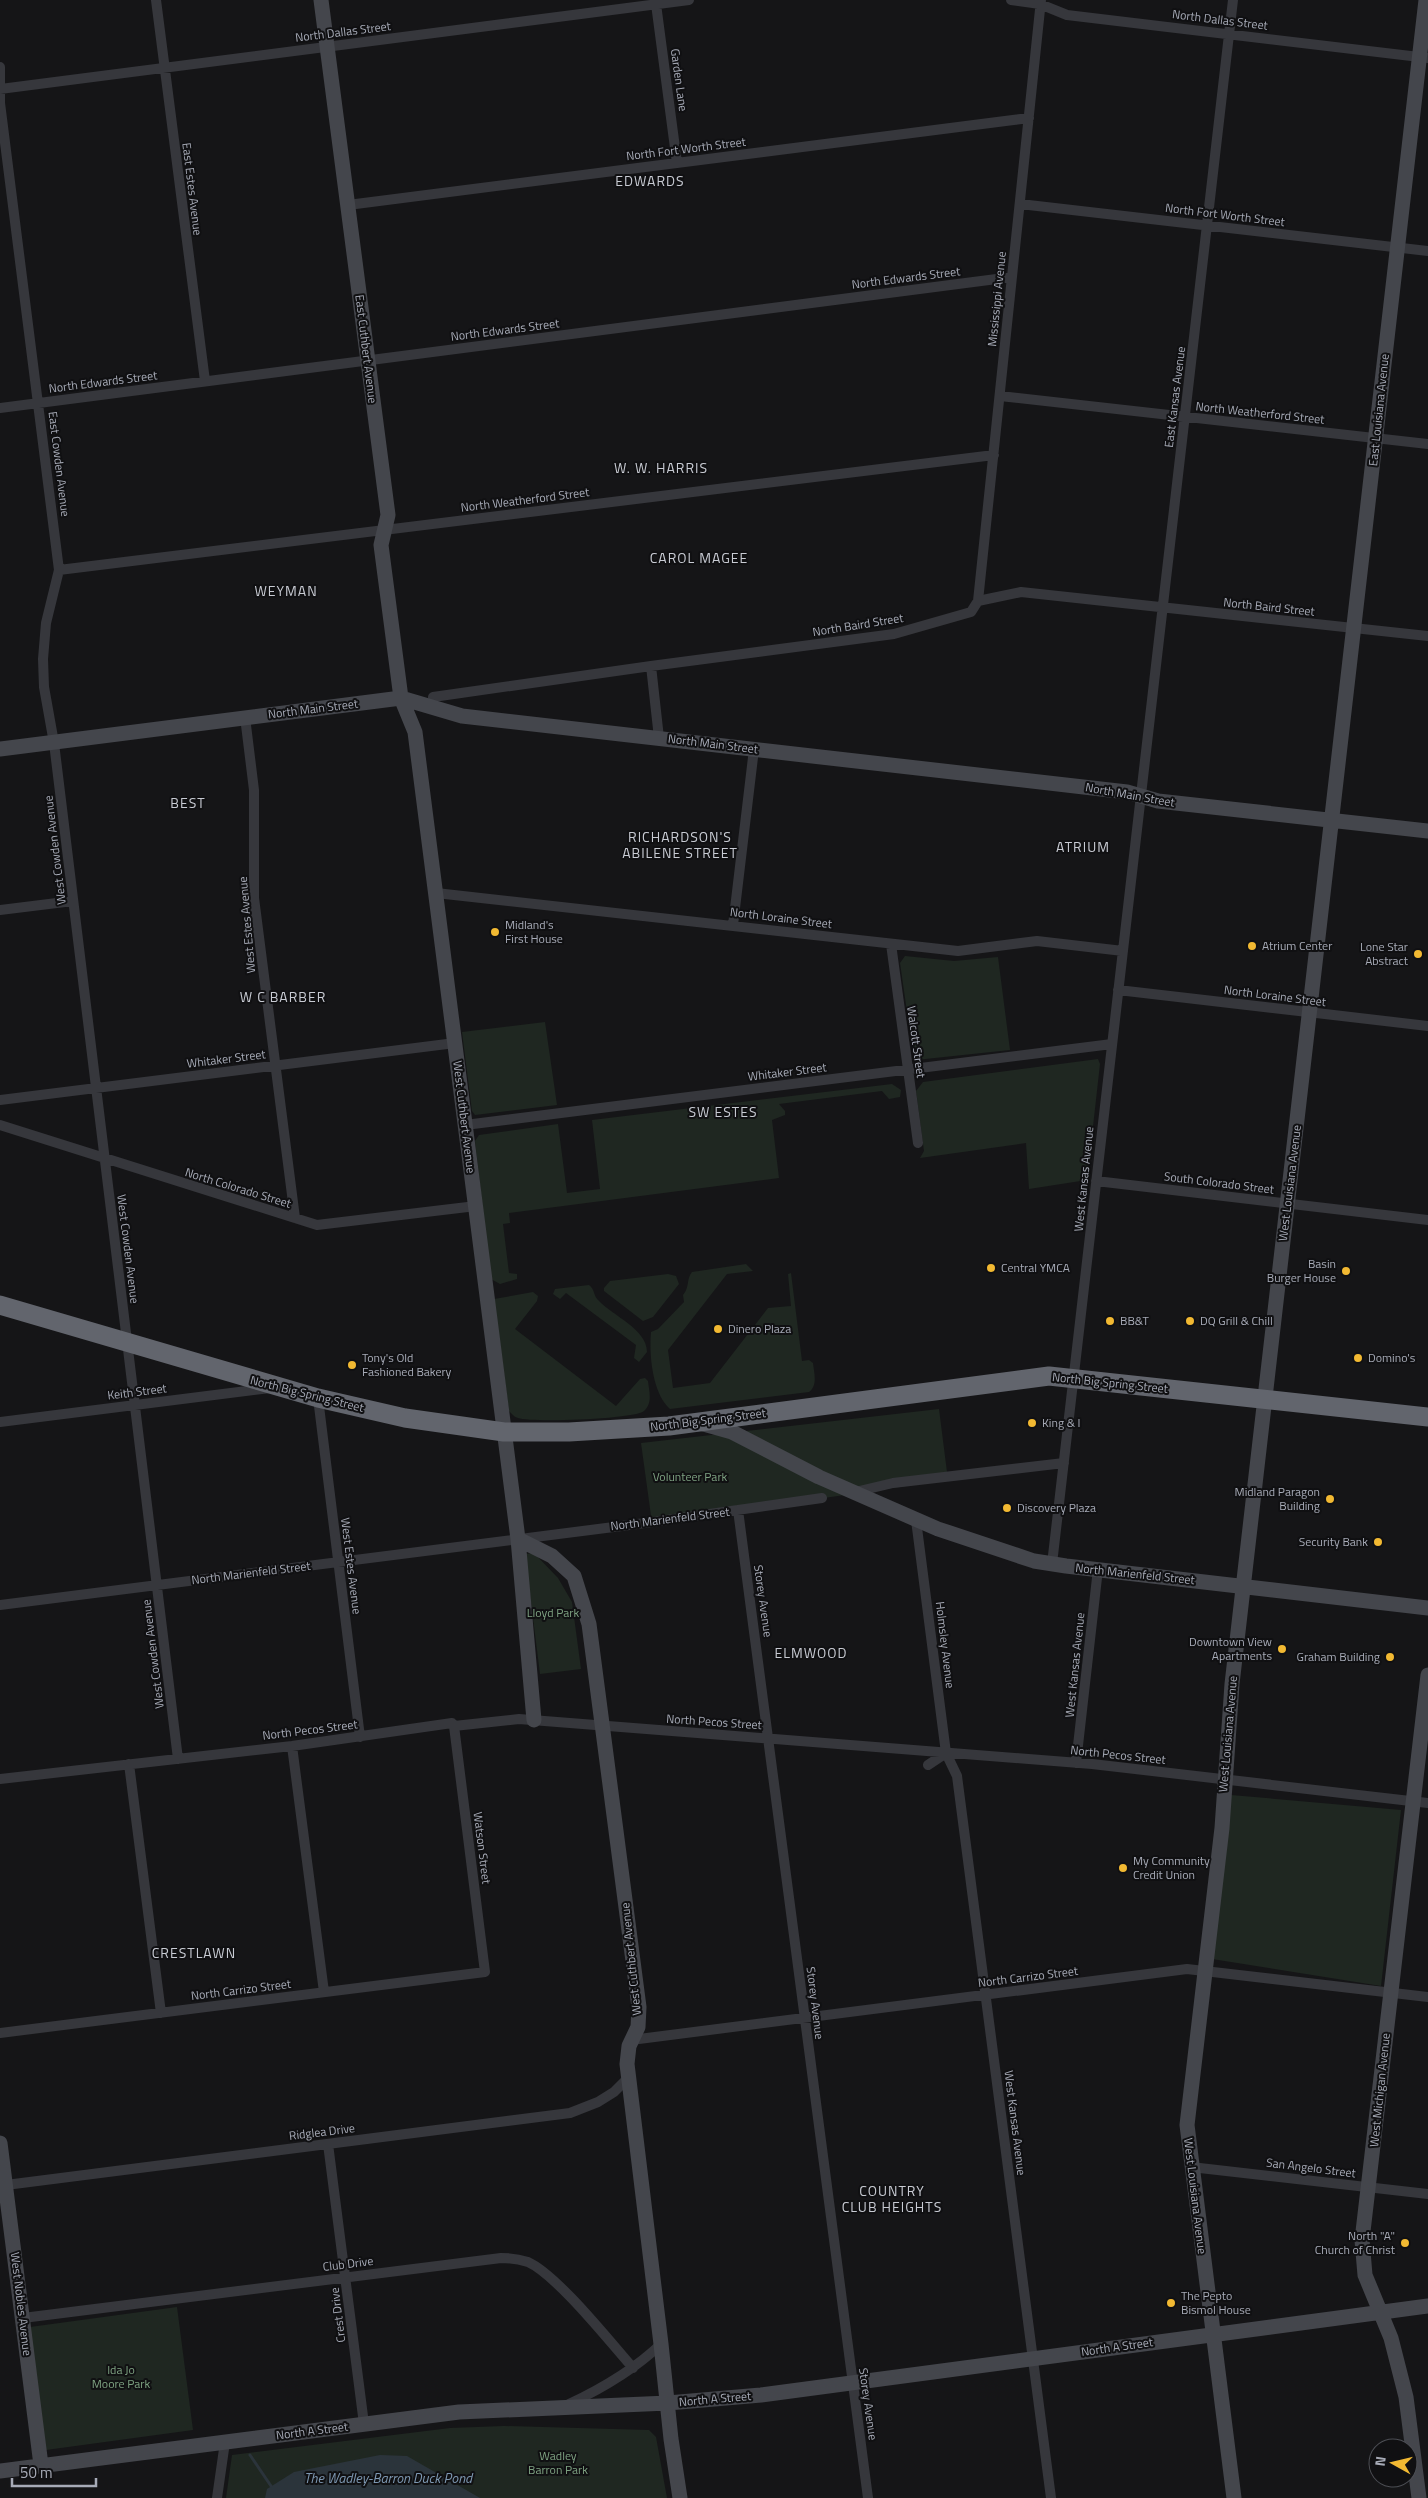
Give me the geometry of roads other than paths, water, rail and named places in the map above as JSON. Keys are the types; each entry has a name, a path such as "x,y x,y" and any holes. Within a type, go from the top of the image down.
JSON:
{"highway":[{"name":"North Big Spring Street","path":"0,1305 276,1388 405,1418 504,1432 569,1432 696,1422 1049,1376 1428,1417"}],"street":[{"name":"East Estes Avenue","path":"156,0 204,381"},
{"name":"East Cuthbert Avenue","path":"321,0 388,515 381,545 401,698"},
{"name":"North Dallas Street","path":"0,89 657,2 689,0"},
{"name":"North Dallas Street","path":"1011,0 1041,2 1068,14 1424,58"},
{"name":"East Kansas Avenue","path":"1141,796 1233,0"},
{"name":"East Louisiana Avenue","path":"1332,820 1398,248 1424,58 1426,0"},
{"name":"Garden Lane","path":"657,2 677,163"},
{"name":"Mississippi Avenue","path":"978,601 1041,2"},
{"name":"East Cowden Avenue","path":"0,67 0,89 59,570 46,623 43,659 44,687 54,743"},
{"name":"North Fort Worth Street","path":"348,205 1028,118"},
{"name":"North Fort Worth Street","path":"1020,204 1428,251"},
{"name":"North Edwards Street","path":"0,408 1012,277"},
{"name":"North Weatherford Street","path":"1000,396 1428,444"},
{"name":"North Weatherford Street","path":"59,570 994,455"},
{"name":"North Baird Street","path":"433,697 894,634 971,612 978,601 1021,592 1428,636"},
{"path":"651,666 659,738"},
{"name":"North Main Street","path":"0,749 401,698 462,716 1127,792 1158,801 1428,831"},
{"name":"West Cuthbert Avenue","path":"401,698 415,732 436,893 518,1539 534,1720"},
{"name":"West Estes Avenue","path":"245,717 254,790 254,898 295,1218"},
{"name":"West Cowden Avenue","path":"54,743 178,1759"},
{"path":"733,925 754,749"},
{"name":"West Kansas Avenue","path":"1052,1564 1141,796"},
{"name":"West Louisiana Avenue","path":"1234,2498 1187,2126 1222,1828 1224,1780 1243,1586 1332,820"},
{"name":"North Loraine Street","path":"436,893 958,951 1037,941 1123,951"},
{"path":"0,910 73,901"},
{"name":"Walcott Street","path":"890,944 918,1143"},
{"name":"North Loraine Street","path":"1118,990 1428,1026"},
{"name":"Whitaker Street","path":"0,1100 455,1043"},
{"name":"Whitaker Street","path":"465,1125 1112,1044"},
{"name":"North Colorado Street","path":"0,1125 317,1225 476,1206"},
{"name":"South Colorado Street","path":"1096,1181 1428,1220"},
{"name":"Keith Street","path":"0,1422 276,1388"},
{"name":"West Estes Avenue","path":"318,1398 360,1737"},
{"name":"North Marienfeld Street","path":"696,1422 732,1432 853,1493 916,1520 983,1545 1052,1564 1428,1608"},
{"path":"853,1493 893,1483 1064,1463"},
{"name":"North Marienfeld Street","path":"0,1605 502,1542 822,1498"},
{"name":"Storey Avenue","path":"738,1510 868,2498"},
{"name":"Holmsley Avenue","path":"916,1520 946,1753"},
{"name":"West Cuthbert Avenue","path":"518,1539 552,1556 574,1576 589,1624 639,2007 637,2029 631,2040 627,2055 668,2402 670,2439 680,2498"},
{"name":"West Kansas Avenue","path":"1076,1763 1098,1570"},
{"name":"West Michigan Avenue","path":"1421,2498 1406,2397 1391,2338 1363,2265 1362,2240 1391,1993 1421,1802 1428,1675"},
{"name":"North Pecos Street","path":"0,1779 292,1746 452,1723 454,1726 519,1719 1076,1763 1421,1802"},
{"name":"Watson Street","path":"454,1726 485,1972"},
{"path":"292,1746 324,1992"},
{"path":"928,1765 946,1753"},
{"name":"West Kansas Avenue","path":"946,1753 957,1776 1051,2498"},
{"path":"129,1764 161,2013"},
{"name":"North Carrizo Street","path":"631,2040 1187,1969 1428,1997"},
{"name":"North Carrizo Street","path":"0,2033 485,1972"},
{"name":"Ridglea Drive","path":"6,2185 570,2113 598,2102 614,2092 629,2077"},
{"name":"West Nobles Avenue","path":"0,2143 41,2465"},
{"name":"Crest Drive","path":"328,2144 364,2424"},
{"name":"San Angelo Street","path":"1192,2167 1428,2194"},
{"name":"Club Drive","path":"23,2318 501,2258 529,2263 550,2278 633,2368"},
{"name":"North A Street","path":"0,2470 459,2412 567,2405 668,2402 762,2395 1428,2306"},
{"path":"567,2405 607,2386 633,2368 661,2344"},
{"path":"217,2498 225,2442"},
{"path":"1421,2498 1428,2497"}],"water":[{"name":"The Wadley-Barron Duck Pond","path":"380,2455 407,2456 480,2498 265,2498 267,2489 294,2472"}],"waterway":[{"path":"250,2455 271,2486"}],"place":[{"name":"Midland's First House","path":"495,932"},
{"name":"Atrium Center","path":"1252,946"},
{"name":"Lone Star Abstract","path":"1418,954"},
{"name":"Central YMCA","path":"991,1268"},
{"name":"Basin Burger House","path":"1346,1271"},
{"name":"BB&T","path":"1110,1321"},
{"name":"DQ Grill & Chill","path":"1190,1321"},
{"name":"Dinero Plaza","path":"718,1329"},
{"name":"Domino's","path":"1358,1358"},
{"name":"Tony's Old Fashioned Bakery","path":"352,1365"},
{"name":"King & I","path":"1032,1423"},
{"name":"Midland Paragon Building","path":"1330,1499"},
{"name":"Discovery Plaza","path":"1007,1508"},
{"name":"Security Bank","path":"1378,1542"},
{"name":"Downtown View Apartments","path":"1282,1649"},
{"name":"Graham Building","path":"1390,1657"},
{"name":"My Community Credit Union","path":"1123,1868"},
{"name":"North \"A\" Church of Christ","path":"1405,2243"},
{"name":"The Pepto Bismol House","path":"1171,2303"}],"district":[{"name":"EDWARDS","path":"650,181"},
{"name":"W. W. HARRIS","path":"661,468"},
{"name":"CAROL MAGEE","path":"699,558"},
{"name":"WEYMAN","path":"286,591"},
{"name":"BEST","path":"188,803"},
{"name":"RICHARDSON'S ABILENE STREET","path":"680,846"},
{"name":"ATRIUM","path":"1083,847"},
{"name":"W C BARBER","path":"283,997"},
{"name":"SW ESTES","path":"723,1112"},
{"name":"ELMWOOD","path":"811,1653"},
{"name":"CRESTLAWN","path":"194,1953"},
{"name":"COUNTRY CLUB HEIGHTS","path":"892,2200"}],"park label":[{"name":"Volunteer Park","path":"690,1477"},
{"name":"Lloyd Park","path":"553,1613"},
{"name":"Ida Jo Moore Park","path":"121,2377"},
{"name":"Wadley Barron Park","path":"558,2463"}]}
